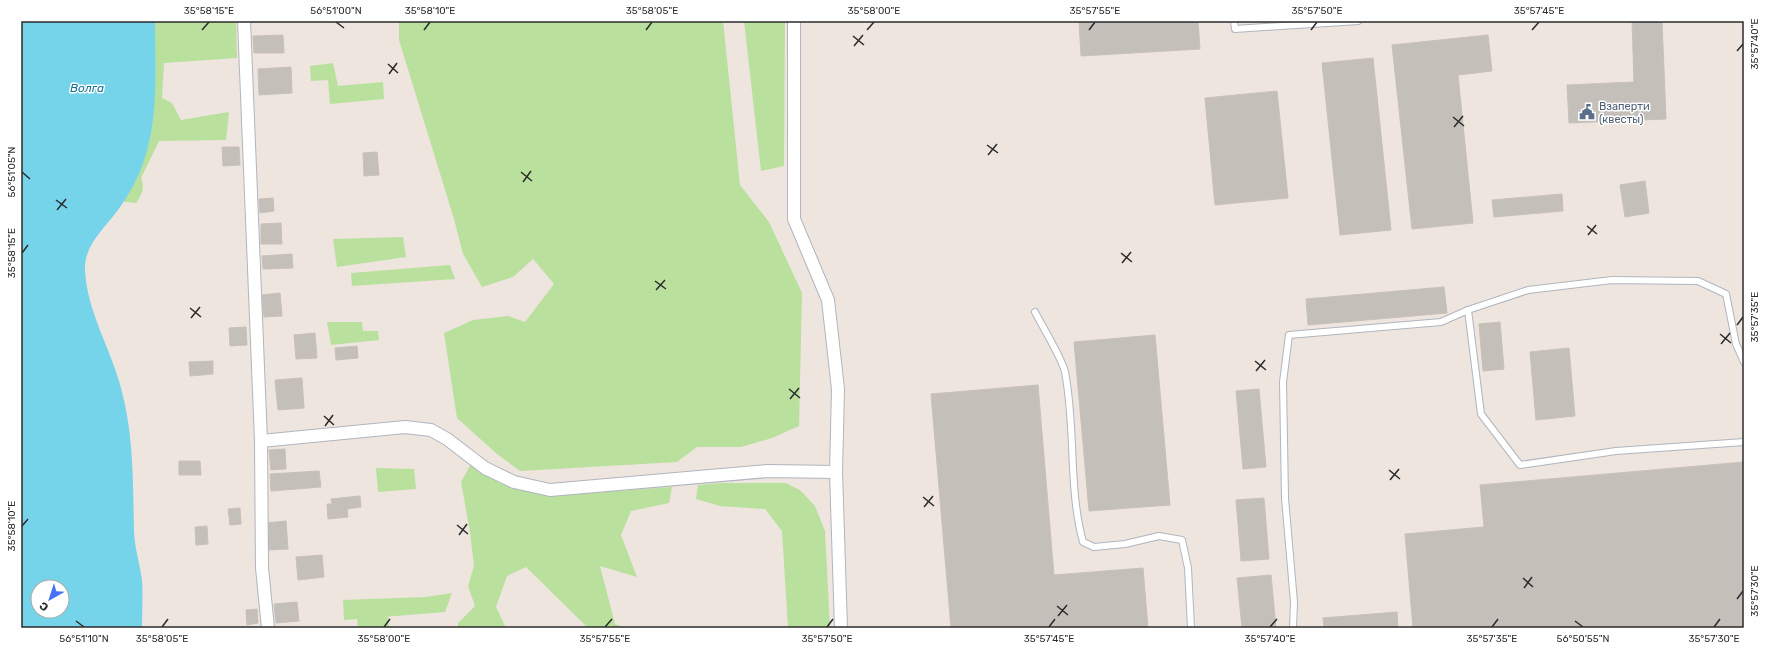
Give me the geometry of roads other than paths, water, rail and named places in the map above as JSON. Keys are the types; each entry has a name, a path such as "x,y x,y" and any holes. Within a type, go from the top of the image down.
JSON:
{"street":[{"path":"244,21 261,441 262,568 268,628"},
{"path":"794,21 794,219 828,300 838,389 836,472 841,628"},
{"path":"261,441 405,427 421,428 431,430 447,439 485,468 514,482 550,490 768,471 836,472"}],"lane":[{"path":"1234,21 1235,29 1358,21"},
{"path":"1293,628 1294,602 1285,498 1283,382 1289,335 1441,322 1468,310 1535,290 1612,280 1698,281 1726,294 1736,344 1744,362"},
{"path":"1468,310 1481,414 1520,465 1616,451 1744,442"},
{"path":"1035,312 1064,371 1071,430 1076,517 1083,542 1094,547 1125,544 1159,536 1182,540 1188,568 1191,628"}],"water":[{"name":"Волга","path":"21,21 155,21 155,91 149,144 142,166 129,193 91,245 85,270 90,301 117,373 125,406 131,442 134,533 142,580 142,628 21,628"}],"place":[{"name":"Взаперти (квесты)","path":"1587,112"}]}
